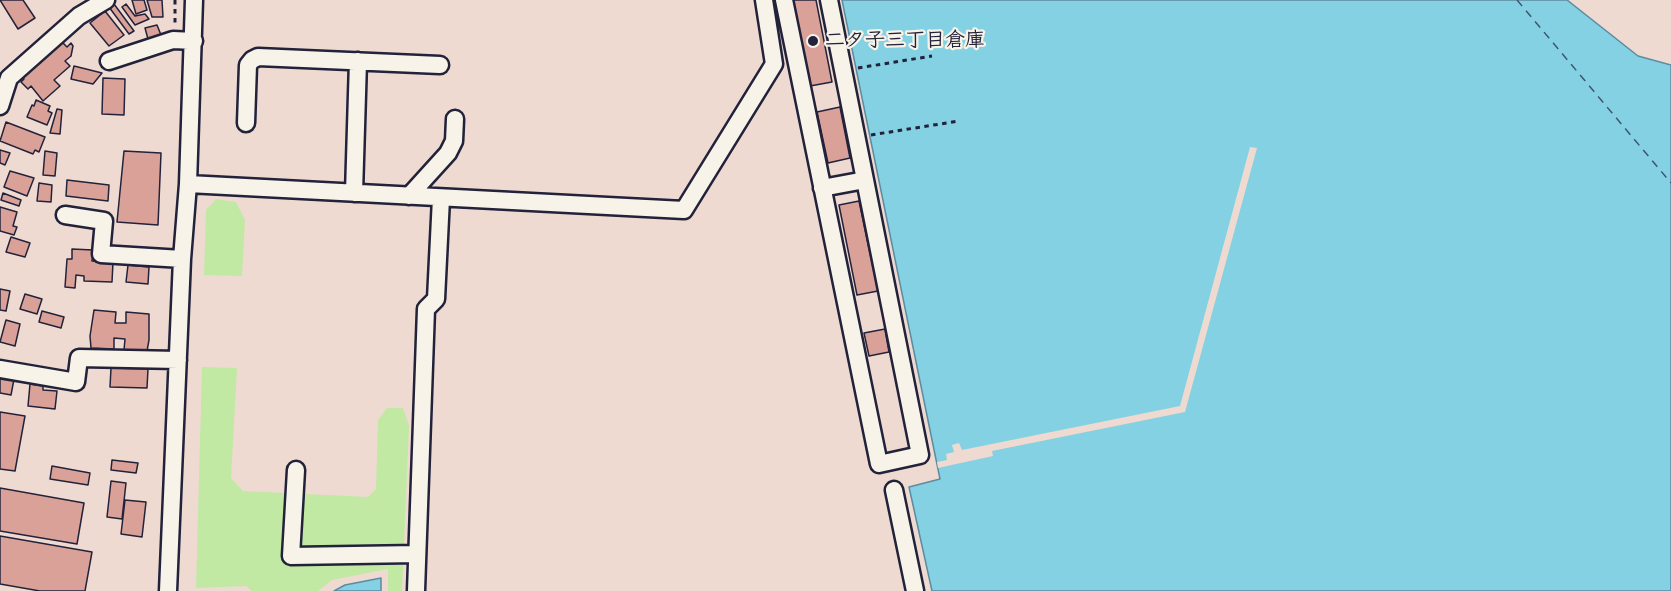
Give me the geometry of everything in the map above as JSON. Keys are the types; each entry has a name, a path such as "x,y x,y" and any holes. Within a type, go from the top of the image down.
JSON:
{"street":[{"path":"0,105 9,78 79,16 106,0"},
{"path":"188,184 684,210 774,64 764,0"},
{"path":"784,0 879,464 920,456 829,0"},
{"path":"168,591 182,259 188,184 194,41 199,3"},
{"path":"109,61 173,40 194,41"},
{"path":"246,123 248,65 258,57 440,64"},
{"path":"354,193 358,61"},
{"path":"409,196 448,153 454,141 455,119"},
{"path":"822,188 865,180"},
{"path":"416,591 426,309 436,299 441,198"},
{"path":"65,215 104,221 101,255 182,259"},
{"path":"0,369 76,382 79,358 178,360"},
{"path":"296,470 291,556 417,554"},
{"path":"894,490 915,591"}],"path":[{"path":"175,0 175,25"},
{"path":"850,69 932,56"},
{"path":"863,136 959,121"}],"green space":[{"path":"216,199 236,202 245,220 242,276 204,275 206,210"},
{"path":"202,367 237,368 231,478 243,491 368,497 376,489 378,420 387,408 403,408 409,426 402,591 388,591 388,569 332,580 318,591 252,591 246,586 196,588"}],"water":[{"path":"842,0 1567,0 1638,56 1671,65 1671,591 932,591 909,487 940,479"},
{"path":"381,578 381,591 334,591 345,585"}],"pier":[{"path":"1250,147 1257,148 1185,412 992,451 993,456 938,468 937,462 947,460 946,454 954,452 952,445 959,443 962,450 1180,406"}],"building":[{"path":"0,0 23,0 35,18 18,29"},
{"path":"132,0 144,0 147,10 136,14"},
{"path":"147,0 162,0 163,17 152,17"},
{"name":"二タ子三丁目倉庫","path":"793,0 816,0 832,82 810,86"},
{"path":"114,4 134,31 129,34 109,7"},
{"path":"126,4 135,16 145,14 149,19 135,25 122,7"},
{"path":"105,11 124,35 109,46 90,23"},
{"path":"157,25 161,35 148,39 145,28"},
{"path":"62,42 67,47 71,43 73,46 71,56 65,61 70,66 54,80 60,86 43,101 31,86 28,89 21,82 24,79 22,77"},
{"path":"74,66 102,73 93,84 71,79"},
{"path":"103,78 125,79 124,115 102,114"},
{"path":"36,100 50,106 48,111 52,113 47,125 27,117"},
{"path":"840,107 850,158 828,163 817,112"},
{"path":"57,109 62,110 60,134 50,133"},
{"path":"6,122 45,137 39,152 35,150 33,154 0,141"},
{"path":"0,150 10,153 5,165 0,163"},
{"path":"45,151 57,153 55,176 43,175"},
{"path":"124,151 161,153 158,225 117,222"},
{"path":"10,171 34,178 27,196 4,187"},
{"path":"67,180 109,185 108,201 66,196"},
{"path":"39,183 52,185 51,202 37,201"},
{"path":"3,193 21,200 19,206 1,200"},
{"path":"859,201 878,291 857,295 839,205"},
{"path":"0,207 17,212 13,226 17,227 14,235 0,231"},
{"path":"11,237 30,243 25,257 6,252"},
{"path":"72,249 93,250 92,261 113,262 112,282 84,281 84,276 76,275 75,288 65,287 67,259 72,259"},
{"path":"128,265 149,267 148,284 126,282"},
{"path":"0,289 10,291 6,311 0,310"},
{"path":"25,294 42,299 37,314 20,309"},
{"path":"94,310 116,312 115,323 126,323 126,312 149,314 147,351 124,350 125,339 114,338 114,349 91,348 90,336"},
{"path":"42,311 64,317 61,328 39,322"},
{"path":"6,320 20,324 15,346 0,342"},
{"path":"885,329 889,352 869,356 864,333"},
{"path":"111,368 148,369 147,388 110,387"},
{"path":"0,376 14,379 11,395 0,393"},
{"path":"30,384 43,386 43,390 57,391 55,409 28,406"},
{"path":"0,412 25,416 15,471 0,469"},
{"path":"112,460 138,463 136,473 111,470"},
{"path":"52,466 90,473 88,485 50,479"},
{"path":"111,481 126,483 122,519 107,517"},
{"path":"0,488 84,503 77,544 0,531"},
{"path":"125,500 146,502 142,537 121,534"},
{"path":"0,536 92,552 85,591 40,591 0,584"}],"ferry route":[{"path":"1517,0 1671,183"}],"place":[{"name":"二タ子三丁目倉庫","path":"813,41"}]}
